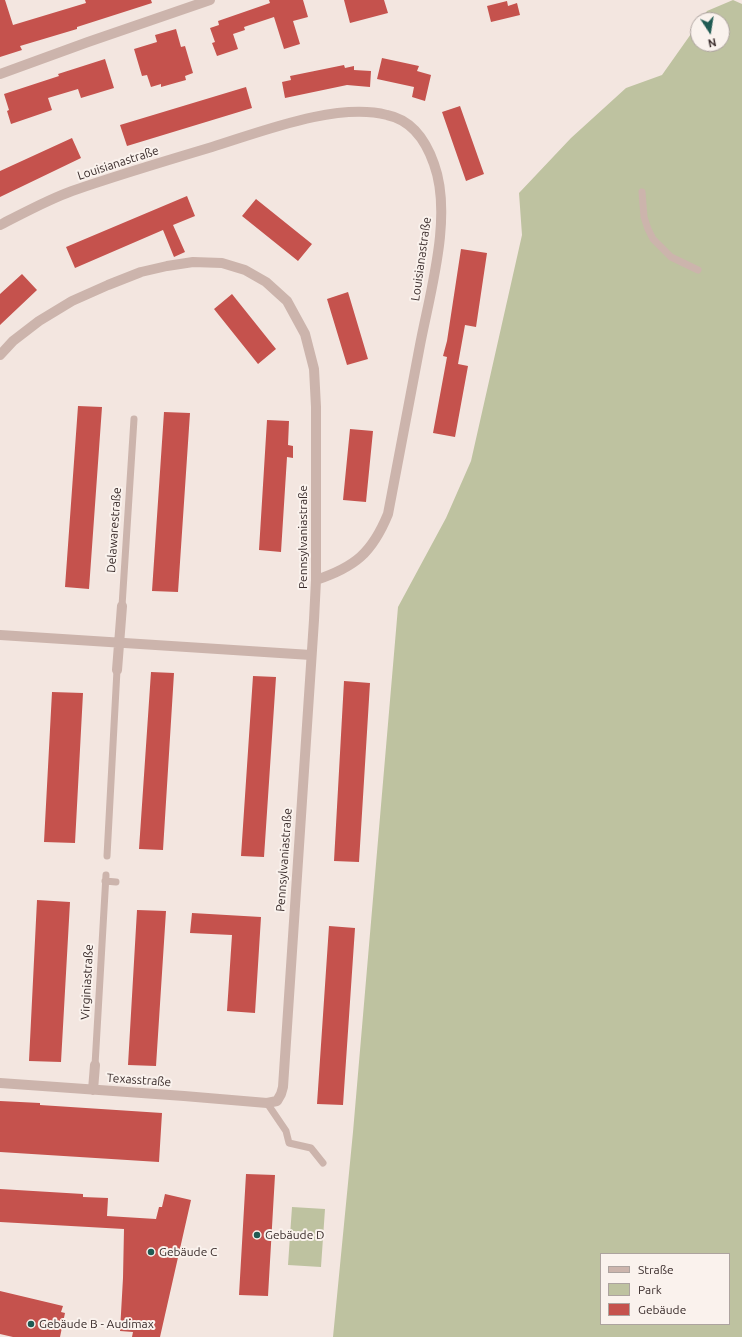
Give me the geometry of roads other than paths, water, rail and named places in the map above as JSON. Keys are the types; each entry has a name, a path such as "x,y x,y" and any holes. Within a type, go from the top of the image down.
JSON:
{"street":[{"path":"0,74 210,0"},
{"name":"Louisianastraße","path":"0,225 71,192 292,122 334,114 365,112 388,115 404,121 416,131 428,147 435,165 440,187 441,212 437,258 388,514 374,543 363,555 350,566 316,580"},
{"name":"Pennsylvaniastraße","path":"0,355 13,341 39,321 72,302 108,285 141,272 193,262 222,263 245,270 266,282 287,301 305,334 314,369 316,407 316,580 283,1080 281,1094 272,1102"},
{"name":"Delawarestraße","path":"119,642 122,606"},
{"path":"0,635 311,655"},
{"path":"117,670 119,642"},
{"name":"Virginiastraße","path":"93,1090 95,1065"},
{"name":"Texasstraße","path":"0,1083 272,1102"}],"lane":[{"path":"642,192 644,217 653,239 671,257 698,270"},
{"name":"Delawarestraße","path":"122,606 134,419"},
{"path":"107,856 117,670"},
{"name":"Virginiastraße","path":"95,1065 105,878 116,882"},
{"path":"272,1102 286,1131 289,1143 311,1148 323,1163"}],"place":[{"name":"Gebäude D","path":"257,1235"},
{"name":"Gebäude C","path":"151,1252"},
{"name":"Gebäude B - Audimax","path":"31,1324"}]}
